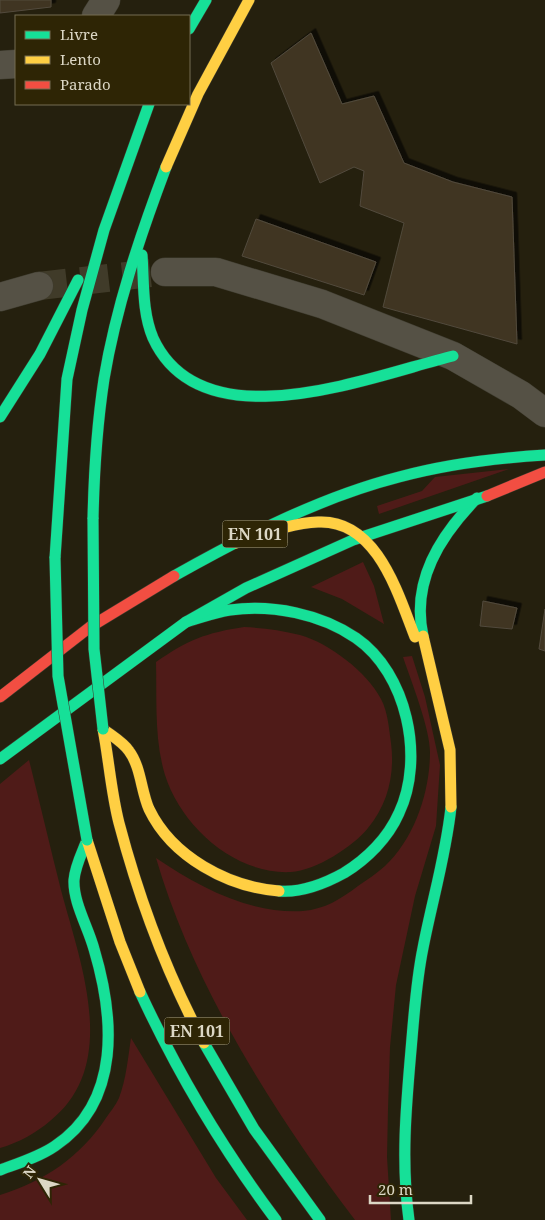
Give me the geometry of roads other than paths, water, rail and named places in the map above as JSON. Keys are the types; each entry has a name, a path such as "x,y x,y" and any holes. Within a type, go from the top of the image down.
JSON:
{"main road":[{"path":"190,27 206,0"},
{"name":"EN 101","path":"249,0 227,34 182,126 160,178 141,236 112,339 102,393 94,465 92,519 94,649 103,729 119,820 151,928 173,982 198,1034 262,1141 320,1220"},
{"name":"EN 101","path":"149,105 104,230 82,310 67,379 55,558 58,676 87,840 102,894 121,949 169,1056 227,1154 276,1220"},
{"path":"0,417 40,354 104,230"},
{"path":"141,236 144,287 151,331 162,353 182,375 207,389 237,396 269,398 313,392 453,356"},
{"name":"EN 101","path":"0,696 29,671 77,636 191,566 329,500 377,483 433,468 494,458 545,455"},
{"name":"EN 101","path":"0,758 186,622 246,588 362,537 508,488 545,472"},
{"path":"409,1220 404,1116 416,986 423,944 449,833 452,782 448,736 432,678 422,630 420,599 428,570 440,540 456,519 477,498"},
{"path":"236,543 306,524 328,522 348,528 362,537 380,559 390,579 432,678"},
{"path":"103,729 131,754 148,806 164,831 192,858 221,876 256,888 296,891 331,880 370,856 393,826 406,796 410,762 408,730 401,702 391,676 369,648 344,630 309,616 283,611 229,610 186,622"},
{"path":"0,1170 26,1160 61,1142 85,1119 99,1096 108,1066 109,1038 106,1000 97,959 73,881 87,840"}],"street":[{"path":"97,15 106,0"},
{"path":"0,65 15,64"},
{"path":"165,272 216,272 322,304 453,356 522,395 545,413"},
{"path":"0,297 39,286"}],"tunnel":[{"path":"39,286 151,273"}]}
